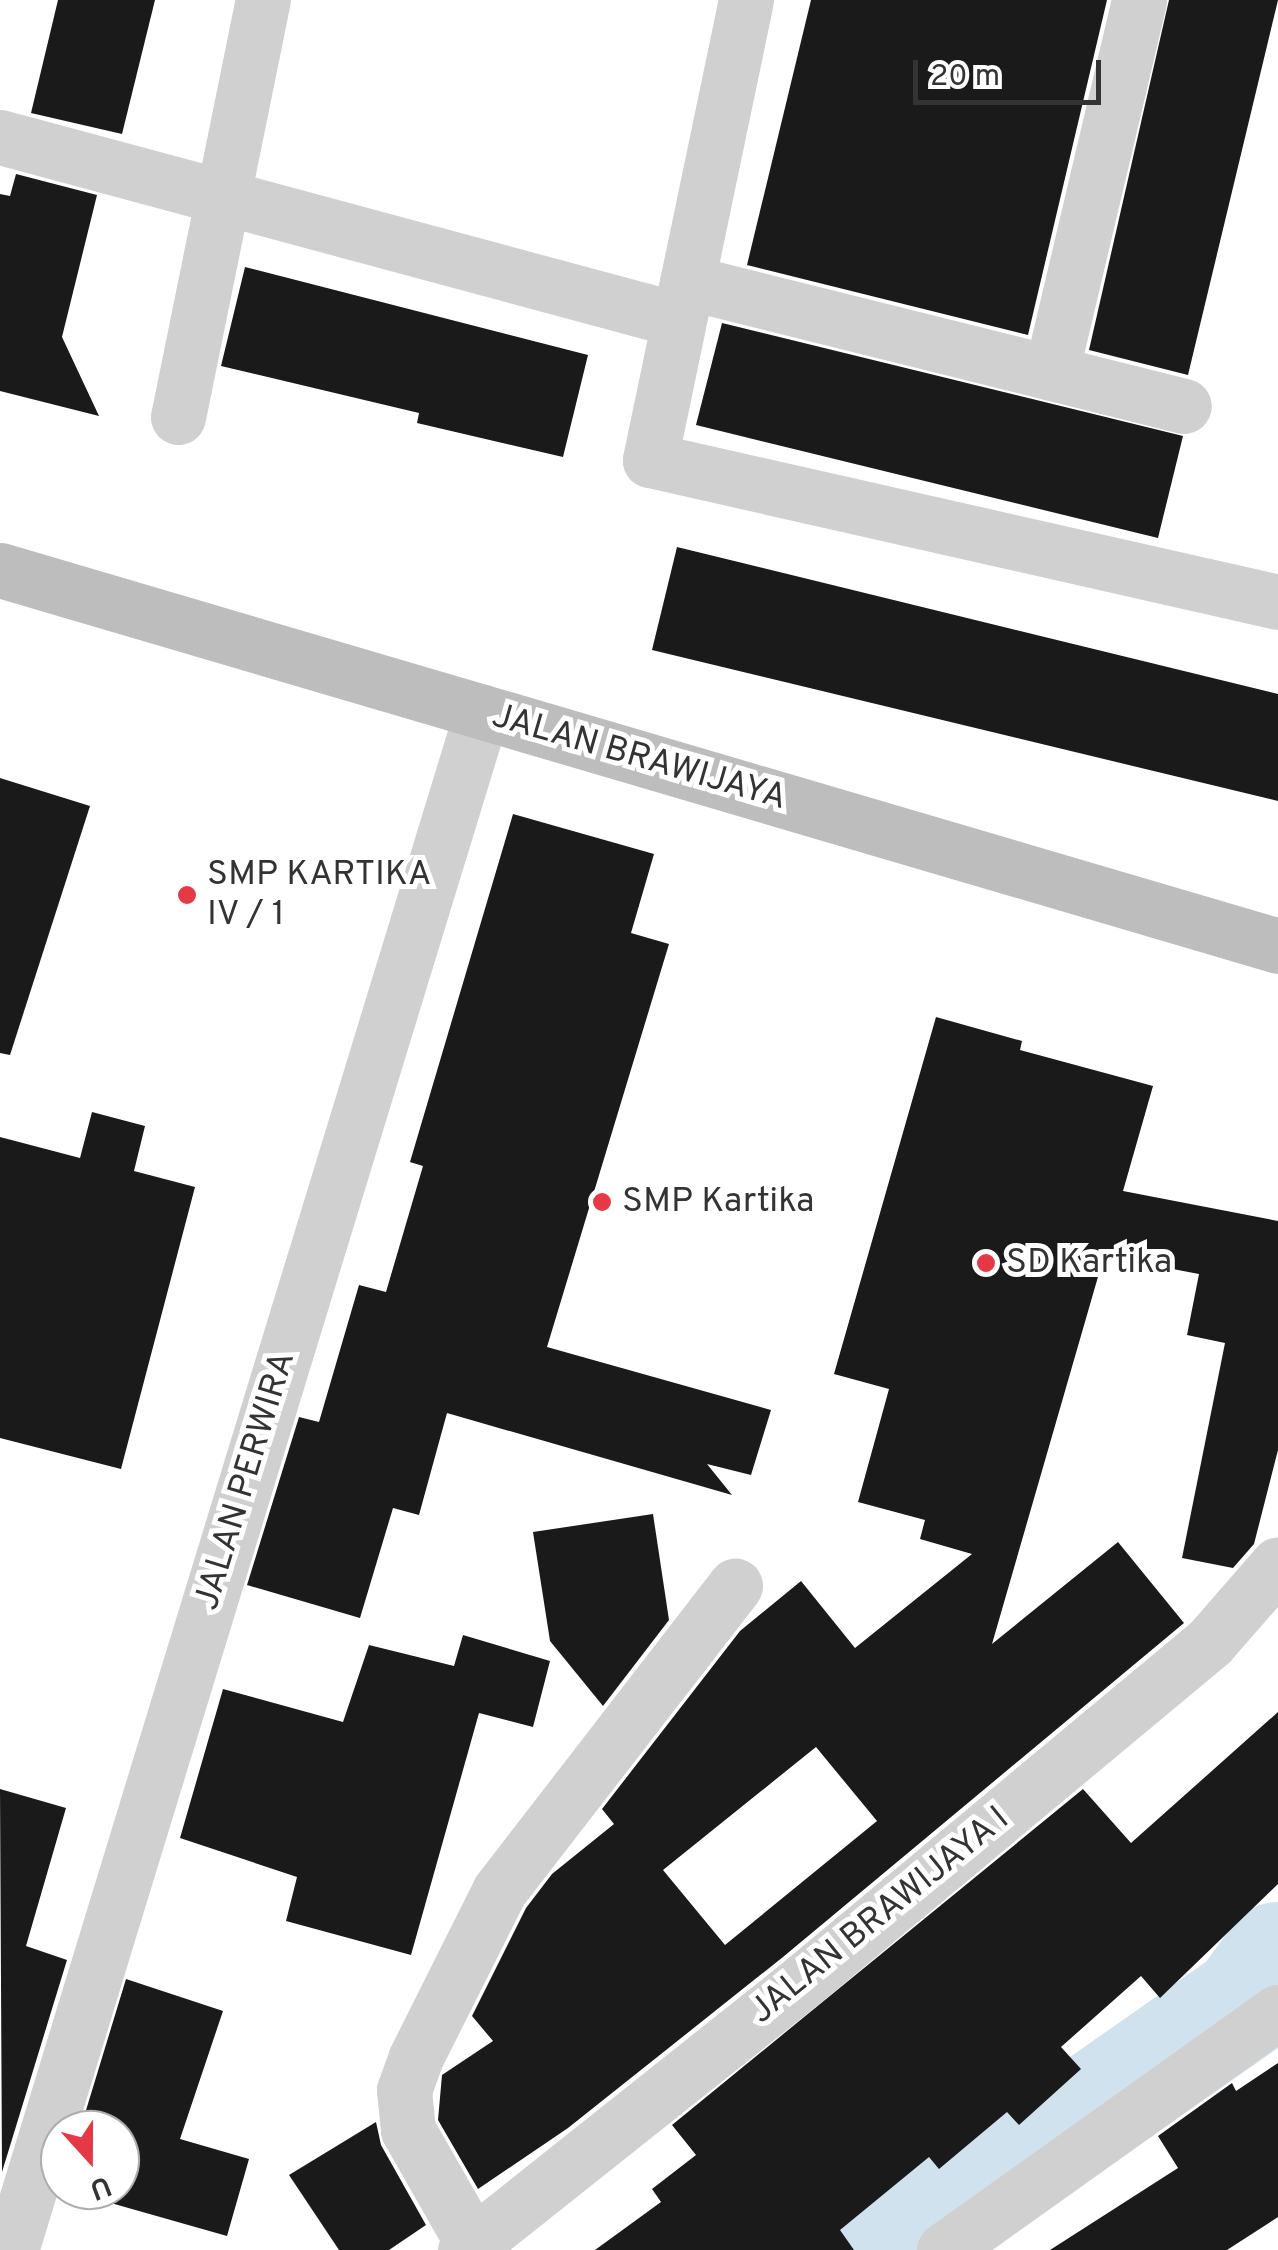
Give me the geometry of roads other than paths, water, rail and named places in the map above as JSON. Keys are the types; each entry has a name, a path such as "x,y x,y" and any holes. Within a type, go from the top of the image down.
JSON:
{"street":[{"path":"178,417 262,0"},
{"path":"746,0 650,460 1278,602"},
{"path":"1052,373 1140,0"},
{"path":"0,137 221,196 683,301 1052,373 1184,406"},
{"name":"JALAN BRAWIJAYA","path":"0,570 1278,946"},
{"name":"JALAN PERWIRA","path":"11,2250 482,711"},
{"name":"JALAN BRAWIJAYA I","path":"469,2247 803,1982 1210,1642 1278,1564"},
{"path":"469,2247 408,2130 404,2090 415,2059 499,1891 735,1586"},
{"path":"944,2250 1278,2012"}],"waterway":[{"path":"892,2250 1247,2001 1278,1958"}],"place":[{"name":"SMP KARTIKA IV / 1","path":"187,895"},
{"name":"SMP Kartika","path":"602,1202"},
{"name":"SD Kartika","path":"986,1263"}]}
